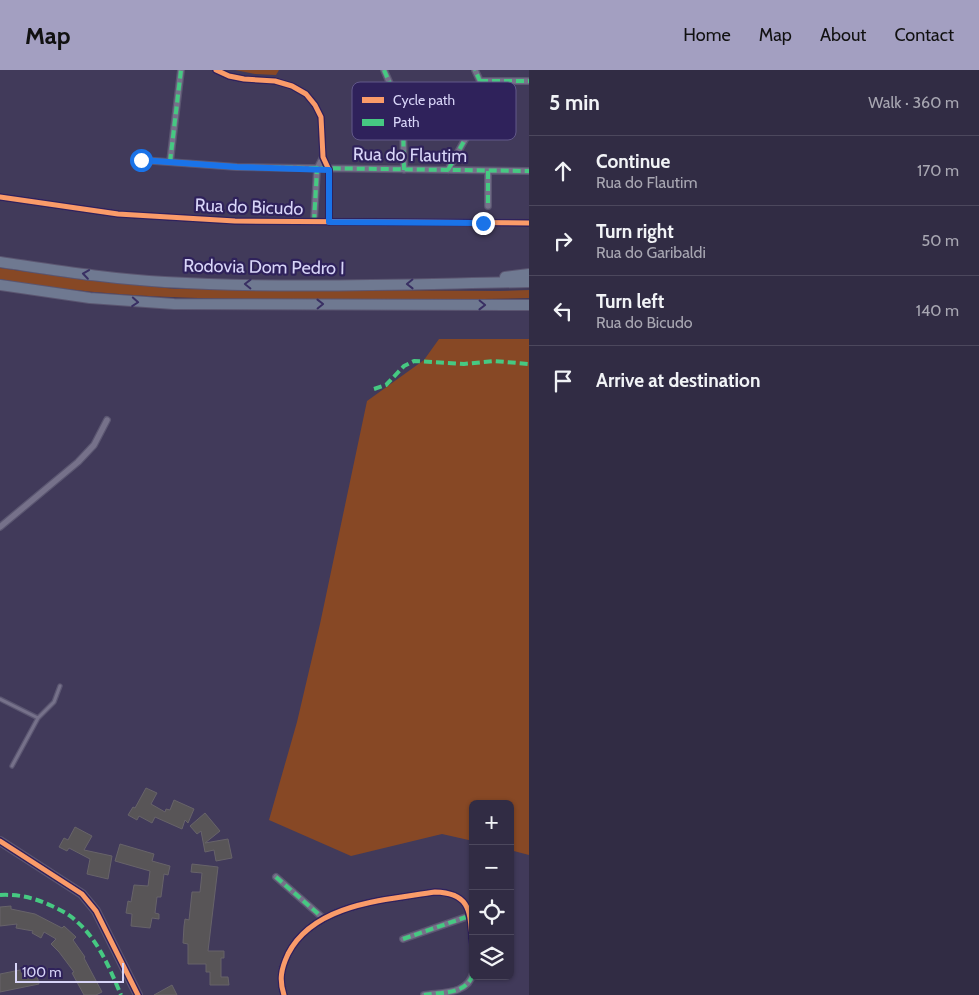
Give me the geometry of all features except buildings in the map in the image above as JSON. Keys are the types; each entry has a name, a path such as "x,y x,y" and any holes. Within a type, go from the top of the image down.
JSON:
{"highway":[{"name":"Rodovia Dom Pedro I","path":"0,262 95,275 166,282 276,285 529,282"},
{"path":"438,284 529,274"},
{"name":"Rodovia Dom Pedro I","path":"0,285 81,297 174,304 529,306"}],"street":[{"path":"170,162 181,73 187,70"},
{"path":"216,70 229,76 292,86 306,94 315,105 321,117 324,156 329,170 329,222"},
{"path":"384,70 389,82"},
{"path":"474,70 480,81 529,81"},
{"path":"403,140 404,170"},
{"path":"448,170 464,140"},
{"path":"314,222 317,169 324,156"},
{"name":"Rua do Flautim","path":"141,160 237,167 329,170 529,171"},
{"path":"488,171 488,206"},
{"name":"Rua do Bicudo","path":"0,196 73,208 128,214 235,221 529,223"},
{"path":"0,527 78,462 94,445 107,420"},
{"path":"0,841 87,899 96,911 138,995"},
{"path":"276,877 323,918"},
{"path":"284,995 280,978 283,966 292,948 310,927 323,918 356,906 435,892 447,892 461,898 467,906 469,916 403,939"},
{"path":"424,995 462,988 471,980"}],"lane":[{"path":"12,766 38,718 54,702 60,686"},
{"path":"0,700 38,718"}],"shaded area":[{"path":"235,70 279,70 276,75 255,74"},
{"path":"0,268 84,280 176,289 529,290 529,298 316,300 153,296 92,292 0,279"},
{"path":"439,339 529,339 529,855 514,851 514,800 469,800 469,840 442,834 351,856 269,820 297,722 320,624 367,401 424,360"}],"marked path":[{"path":"170,162 181,70"},
{"path":"384,70 389,82"},
{"path":"475,70 480,82"},
{"path":"480,81 529,81"},
{"path":"403,140 404,170"},
{"path":"448,170 465,140"},
{"path":"141,160 237,167 529,171"},
{"path":"314,222 317,169 319,165"},
{"path":"488,171 488,206"},
{"path":"374,389 386,385 404,366 414,361 464,364 494,361 529,364"},
{"path":"276,877 323,918"},
{"path":"0,895 14,895 33,899 52,906 73,918 97,945 121,995"},
{"path":"403,939 469,916"},
{"path":"424,995 446,993 460,989 470,980"}],"cycle path":[{"path":"216,70 229,76 275,81 292,86 306,94 315,105 321,117 323,157 329,170 329,222"},
{"path":"0,197 118,214 235,221 529,223"},
{"path":"0,841 82,894 96,911 138,995"},
{"path":"284,995 281,979 282,970 288,954 300,937 315,924 333,914 353,907 435,892 448,893 464,902 468,909 472,935"}],"route":[{"path":"141,160 237,167 329,170 329,222 483,223"}]}
